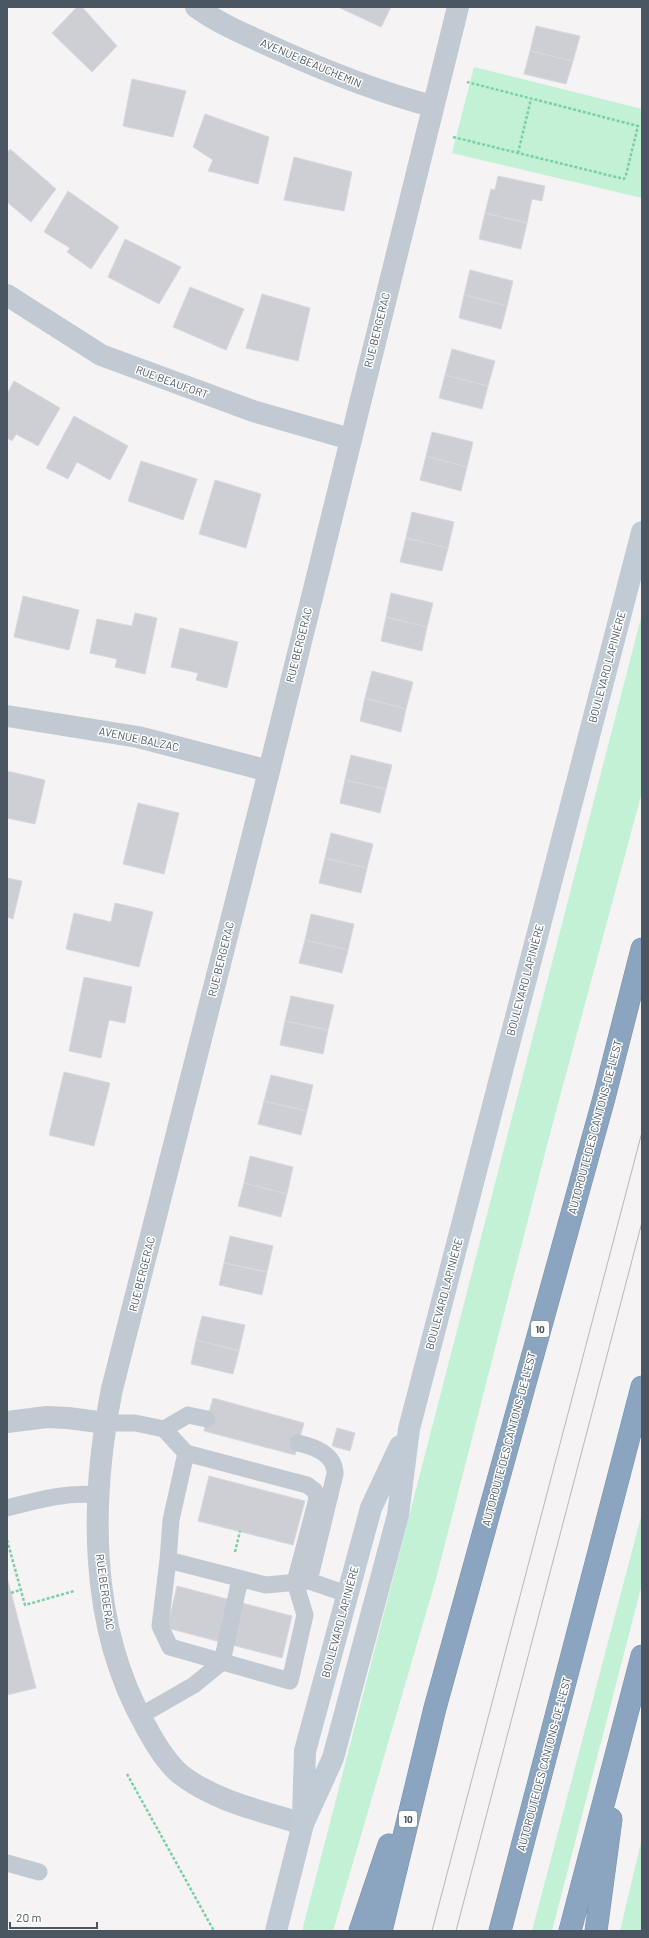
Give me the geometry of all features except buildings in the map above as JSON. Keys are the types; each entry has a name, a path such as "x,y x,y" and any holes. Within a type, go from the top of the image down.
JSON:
{"highway":[{"name":"AUTOROUTE DES CANTONS-DE-L'EST","path":"381,1931 435,1708 604,1098 642,949"},
{"name":"AUTOROUTE DES CANTONS-DE-L'EST","path":"500,1931 642,1387"},
{"path":"570,1931 642,1656"},
{"path":"360,1931 435,1708"},
{"path":"596,1931 625,1722"}],"main road":[{"name":"BOULEVARD LAPINIÈRE","path":"276,1931 302,1824 333,1758 398,1515 408,1428 642,532"},
{"name":"BOULEVARD LAPINIÈRE","path":"302,1824 304,1751 371,1508 408,1428"}],"street":[{"name":"AVENUE BEAUCHEMIN","path":"196,7 217,22 331,73 382,92 432,106"},
{"name":"RUE BERGERAC","path":"302,1824 216,1795 191,1782 178,1772 157,1746 140,1716 122,1674 108,1620 101,1580 98,1496 106,1423 269,771 432,106 458,7"},
{"name":"RUE BEAUFORT","path":"7,295 101,356 247,409 350,439"},
{"name":"AVENUE BALZAC","path":"7,716 138,737 269,771"},
{"path":"7,1422 47,1417 106,1423"}],"lane":[{"path":"164,1429 188,1415 207,1419"},
{"path":"106,1423 135,1423 164,1429 186,1453 307,1485 315,1491 317,1499 302,1582 305,1615 290,1681 170,1647 160,1626 171,1520 186,1453"},
{"path":"298,1443 324,1452 332,1460 335,1468 335,1474 302,1582"},
{"path":"7,1508 55,1496 71,1494 98,1496"},
{"path":"168,1560 266,1585 302,1582 347,1594"},
{"path":"140,1716 194,1685 222,1662 240,1579"},
{"path":"7,1863 39,1872"}],"path":[{"path":"453,137 624,179 638,126 466,82"},
{"path":"518,153 531,99"},
{"path":"7,1540 24,1605 74,1592"},
{"path":"11,1593 20,1590"},
{"path":"127,1774 214,1931"}],"green space":[{"path":"474,67 642,109 642,198 452,153"},
{"path":"642,614 642,792 551,1130 436,1579 333,1931 302,1931"},
{"path":"642,1513 642,1584 552,1931 532,1931"},
{"path":"642,1838 642,1931 620,1931"}],"tram line":[{"path":"432,1931 642,1132"},
{"path":"456,1931 642,1222"}]}
